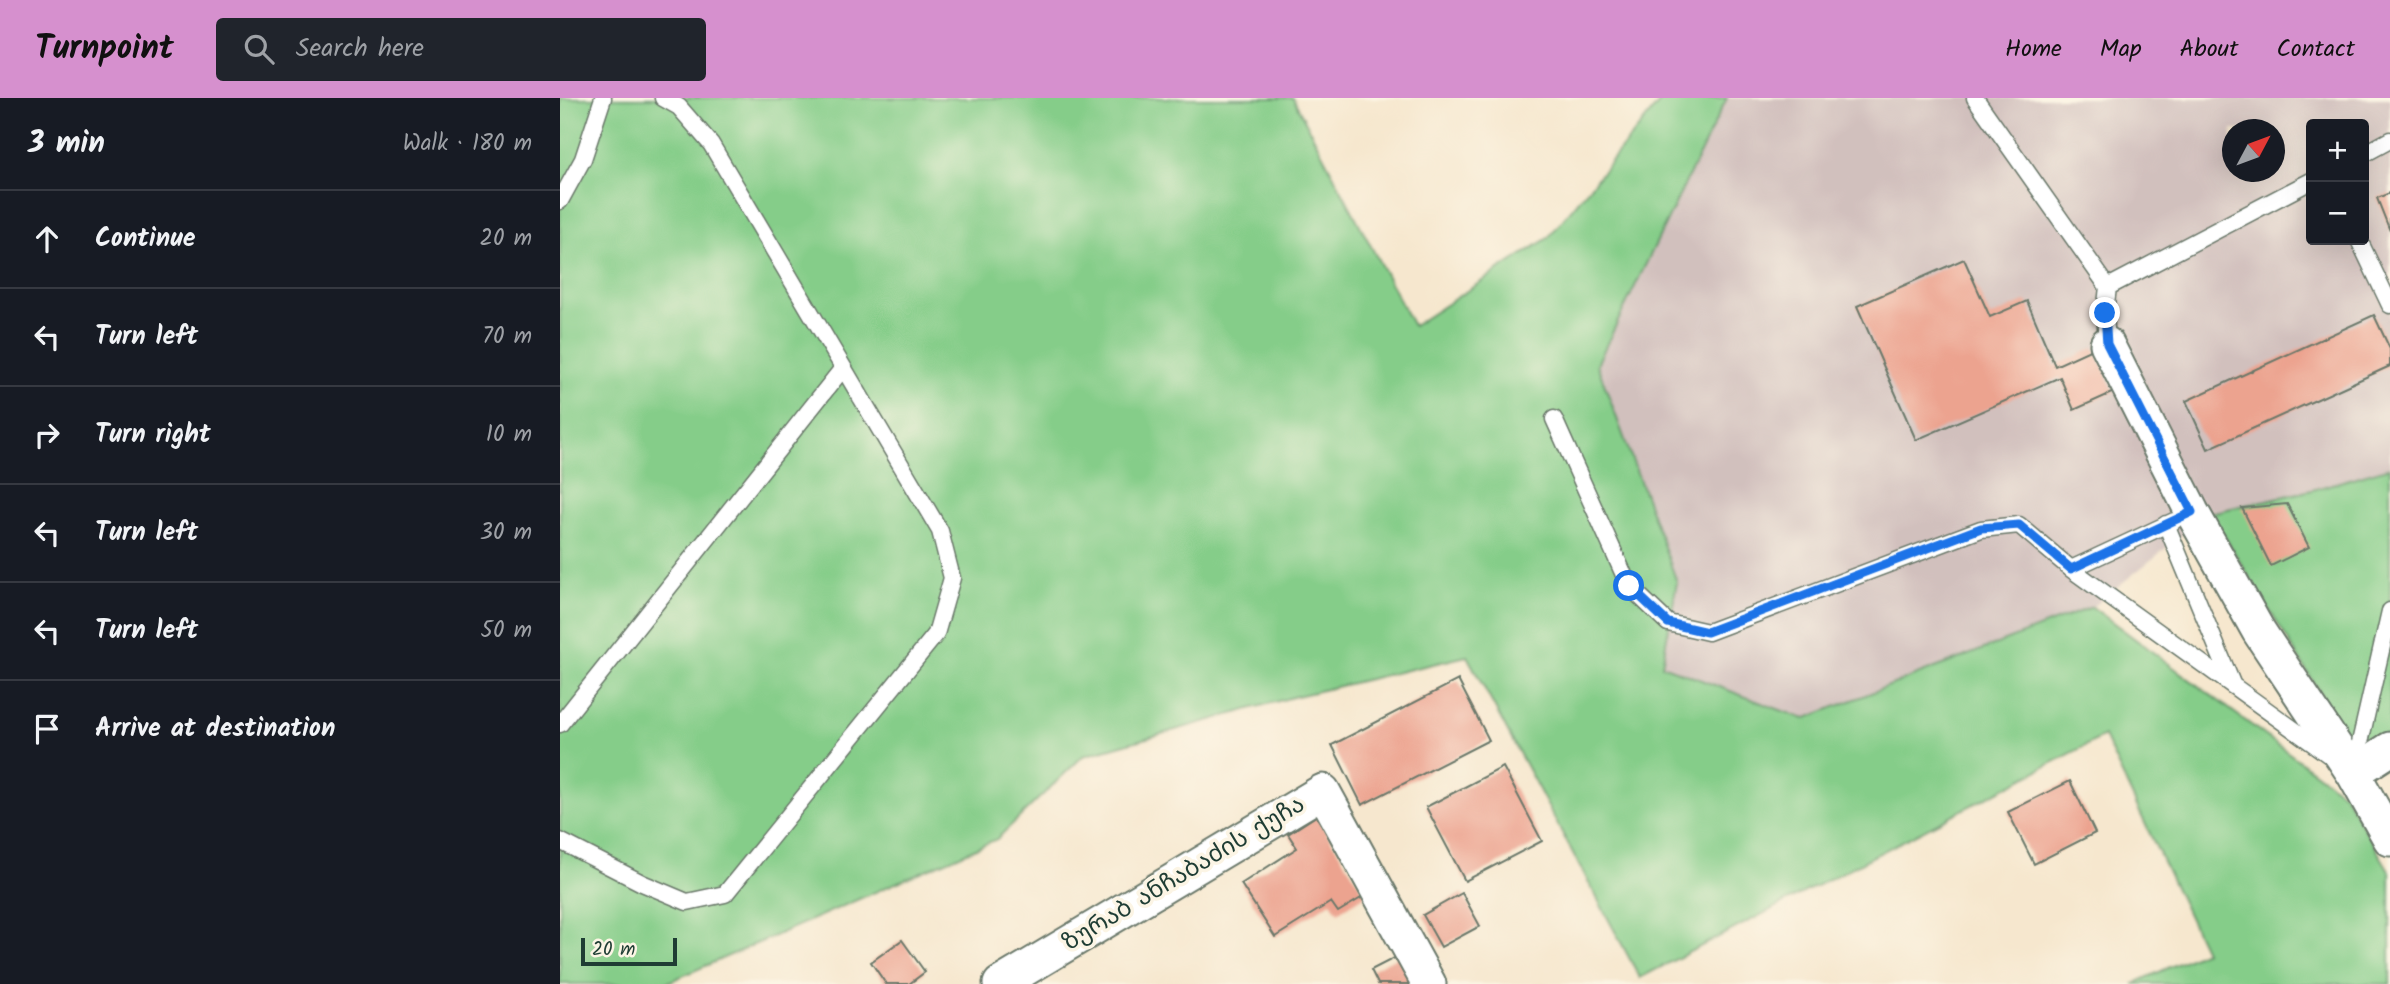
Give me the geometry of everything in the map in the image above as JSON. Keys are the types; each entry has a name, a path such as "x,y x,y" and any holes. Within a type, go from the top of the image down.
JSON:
{"street":[{"path":"2107,344 2179,518 2258,630 2353,773 2390,839"},
{"path":"2353,773 2390,749"},
{"name":"ზურაბ ანჩაბაძის ქუჩა","path":"1000,984 1323,790 1429,984"}],"lane":[{"path":"560,201 583,159 603,98"},
{"path":"560,841 642,883 687,902 725,894 936,634 952,578 940,531 711,144 679,107 663,98"},
{"path":"1975,98 2108,287 2105,313 2107,344"},
{"path":"2369,151 2390,140"},
{"path":"2108,287 2309,182"},
{"path":"2361,245 2390,305"},
{"path":"560,724 843,368"},
{"path":"1554,419 1629,586 1668,623 1707,632 1981,528 2019,525 2071,569 2353,773 2390,611"},
{"path":"2071,569 2179,518 2233,686"}],"shaded area":[{"path":"1727,98 2390,98 2390,467 2312,490 2210,513 2092,607 1804,719 1661,665 1677,582 1597,365"}],"green space":[{"path":"560,98 1293,98 1413,326 1548,238 1663,98 1727,98 1597,364 1677,582 1662,665 1804,719 2092,607 2344,794 2390,872 2390,984 2133,984 2205,951 2104,736 1640,978 1467,656 1293,697 1083,756 997,839 664,984 560,984"},
{"path":"2390,467 2390,737 2375,748 2353,747 2210,513 2312,490"}],"building":[{"path":"2390,193 2390,231 2377,198"},
{"path":"1964,259 1990,317 2027,301 2055,366 2094,348 2114,392 2074,410 2060,377 1916,440 1857,306"},
{"path":"2374,315 2390,349 2390,366 2208,449 2186,401"},
{"path":"2287,504 2309,547 2271,566 2242,508"},
{"path":"1458,680 1489,740 1362,805 1332,745"},
{"path":"1503,767 1542,841 1465,881 1426,807"},
{"path":"2070,781 2095,833 2034,864 2008,812"},
{"path":"1316,816 1366,895 1338,912 1331,902 1275,937 1241,884 1297,848 1288,834"},
{"path":"1462,893 1480,926 1441,947 1423,915"},
{"path":"902,940 925,972 909,984 886,984 871,962"},
{"path":"1406,952 1422,984 1378,984 1371,970"}],"route":[{"path":"1629,586 1668,623 1707,632 1981,528 2019,525 2071,569 2192,512 2107,344 2105,313"}]}
